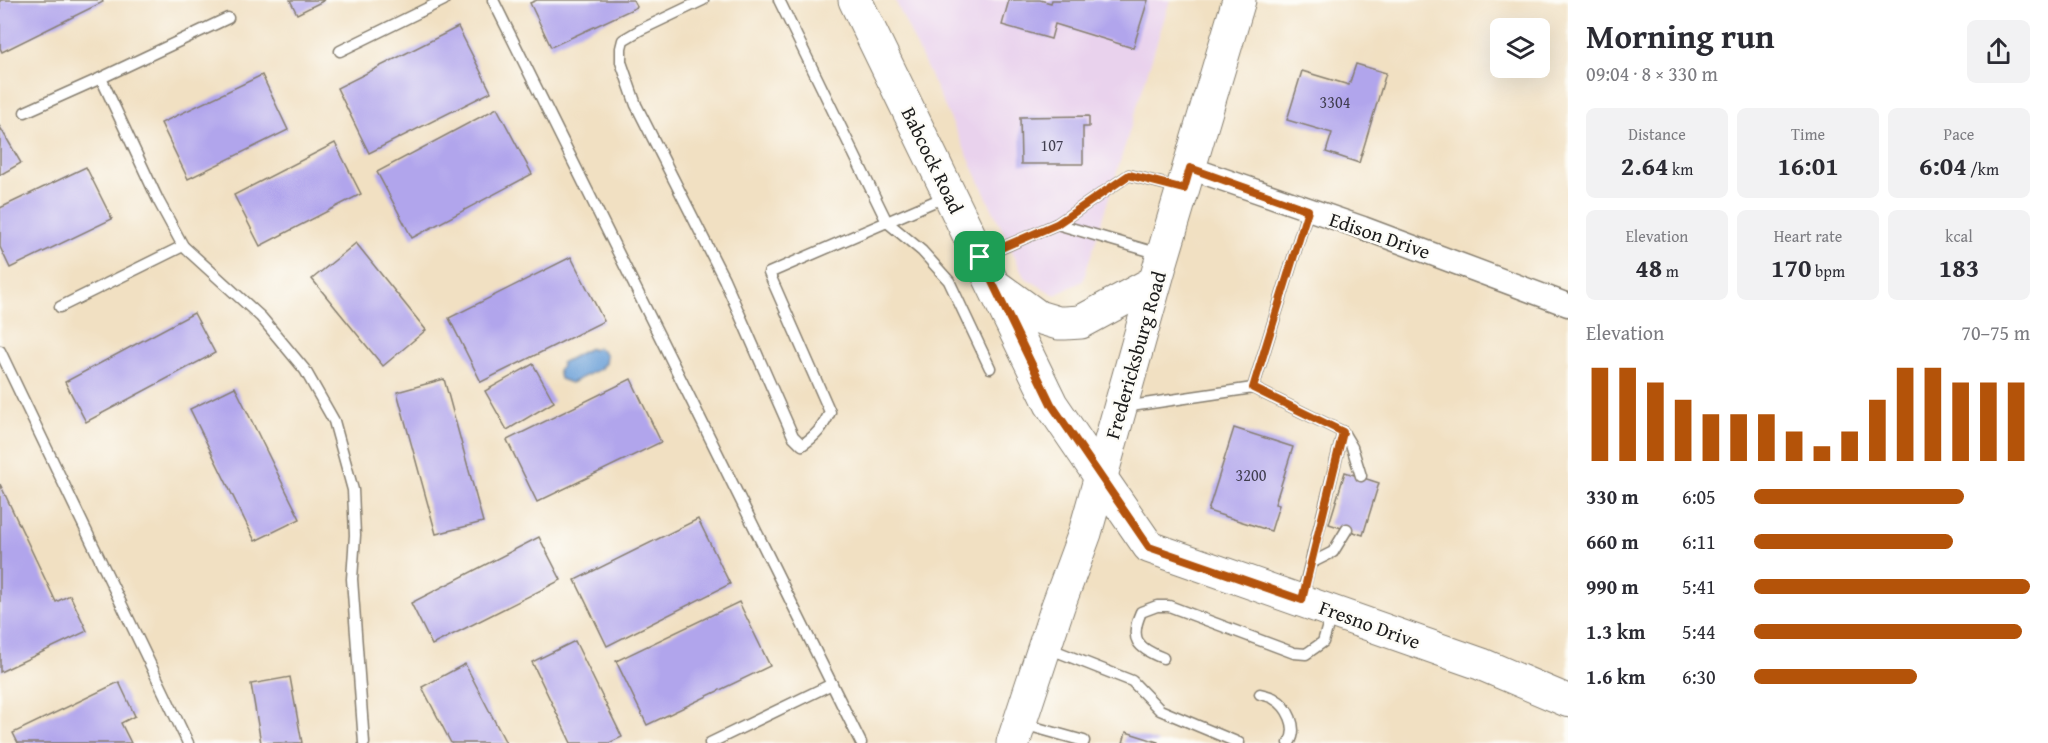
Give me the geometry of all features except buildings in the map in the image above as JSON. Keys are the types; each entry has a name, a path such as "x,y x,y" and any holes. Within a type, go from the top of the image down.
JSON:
{"main road":[{"name":"Babcock Road","path":"855,0 1051,404 1100,476"},
{"name":"Fredericksburg Road","path":"1016,733 1085,533 1119,408 1239,0"},
{"path":"986,270 1038,317 1065,323 1081,322 1160,269"},
{"name":"Fresno Drive","path":"1100,476 1149,547 1481,664 1568,701"}],"street":[{"name":"Edison Drive","path":"1187,179 1308,210 1473,268 1568,305"}],"lane":[{"path":"340,51 444,0"},
{"path":"493,0 861,743"},
{"path":"703,0 623,40 621,62 636,105 724,279 793,436 802,445 814,437 830,412 769,273 950,195"},
{"path":"779,0 887,222 922,251 949,281 990,369"},
{"path":"25,112 228,18"},
{"path":"101,78 158,200 183,246 261,317 305,370 334,421 353,490 355,534 352,579 364,743"},
{"path":"986,270 1129,175 1187,179"},
{"path":"1253,388 1308,210"},
{"path":"1057,224 1160,269"},
{"path":"60,307 183,246"},
{"path":"0,351 188,743"},
{"path":"1119,408 1253,388 1343,432 1352,447 1361,476"},
{"path":"1302,600 1343,432"},
{"path":"1311,563 1333,552 1347,529"},
{"path":"1163,658 1142,648 1134,635 1141,612 1157,606 1169,606 1294,653 1306,654 1323,642 1333,611"},
{"path":"1045,647 1132,681 1160,710 1239,743"},
{"path":"710,743 832,684"},
{"path":"1260,694 1273,698 1284,708 1294,727 1292,740 1289,743"},
{"path":"1016,733 1084,741 1083,743"}],"shaded area":[{"path":"895,0 1170,0 1083,281 1055,295 1024,277"}],"water":[{"path":"590,348 600,349 606,355 602,368 571,383 560,379 558,370 562,366 561,363"}],"route":[{"path":"1190,168 1308,210 1253,388 1343,432 1302,600 1149,547 1051,404 980,257 1057,224 1129,175 1184,189 1190,168"}]}
